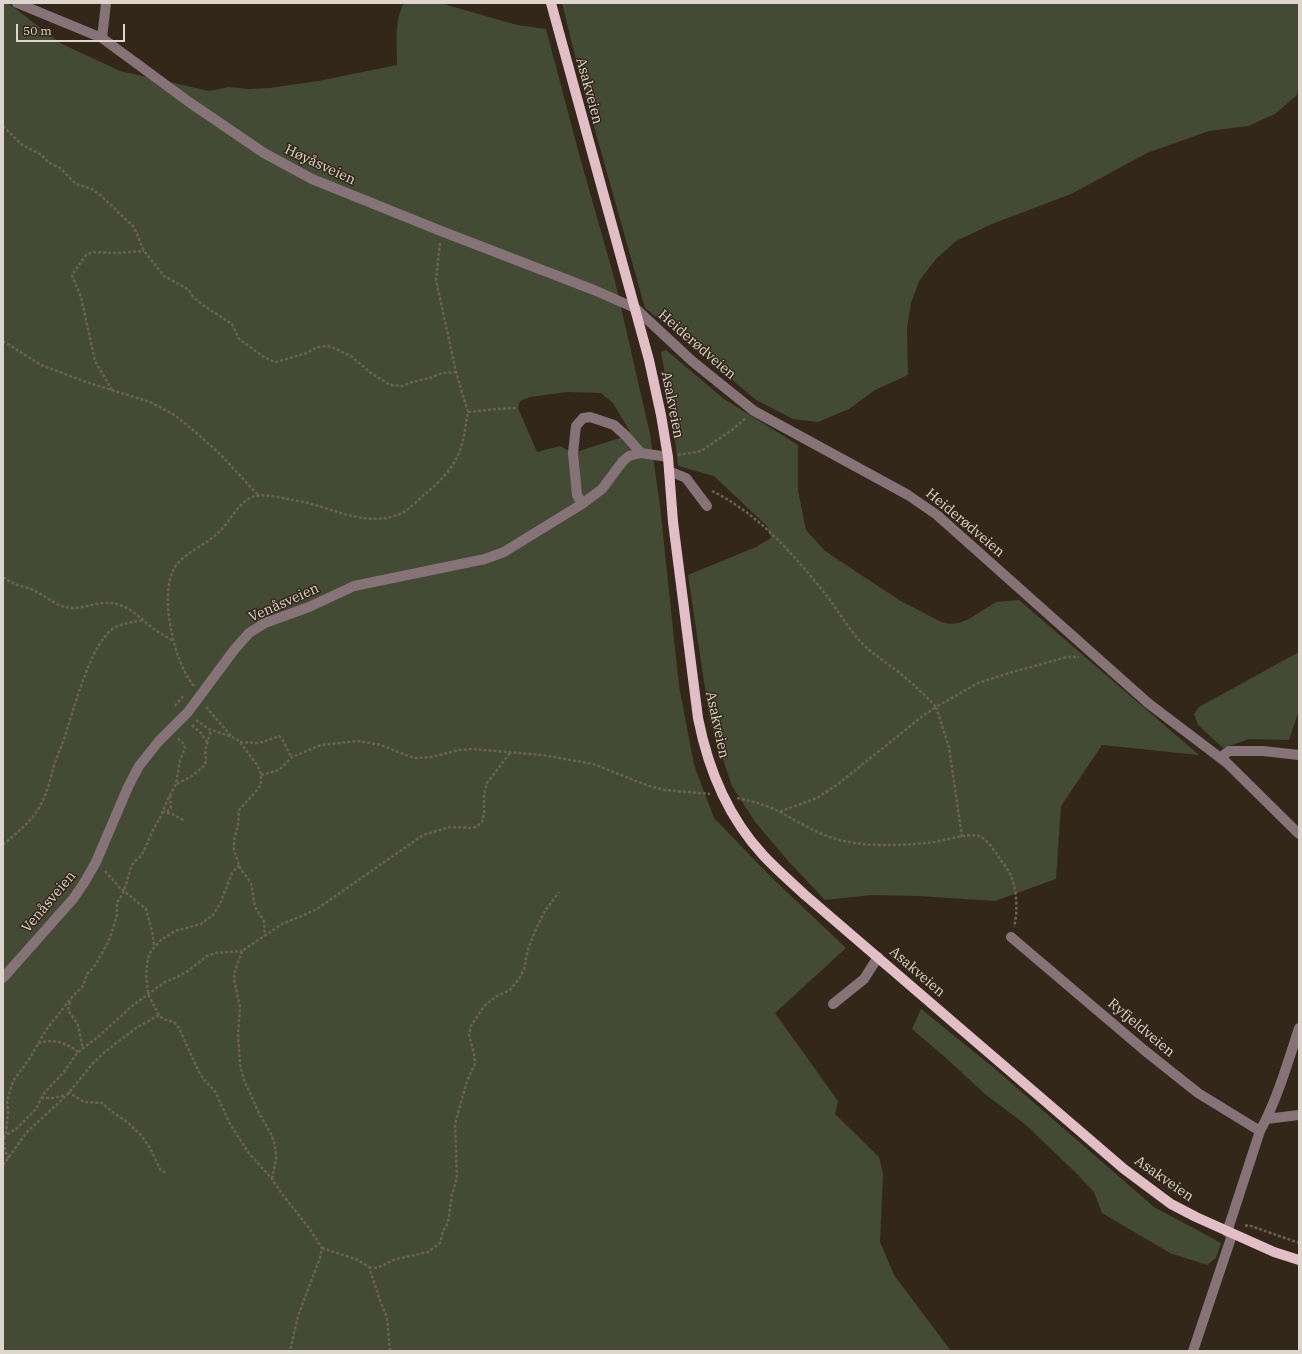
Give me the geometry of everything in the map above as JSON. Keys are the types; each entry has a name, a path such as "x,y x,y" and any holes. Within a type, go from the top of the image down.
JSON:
{"main road":[{"name":"Asakveien","path":"551,3 635,308 656,390 668,457 674,529 702,740 709,762 723,795 744,832 762,854 805,895 1124,1169 1171,1204 1230,1233 1274,1252 1299,1260"}],"street":[{"name":"Høyåsveien","path":"17,3 102,38 189,102 264,153 312,179 594,290 635,308"},
{"path":"102,38 106,3"},
{"name":"Heiderødveien","path":"635,308 692,361 754,411 908,495 937,515 1148,703 1221,758"},
{"path":"582,504 577,496 573,453 576,426 583,418 590,417 614,425 626,436 641,454"},
{"name":"Venåsveien","path":"3,978 73,899 90,873 133,776 155,746 186,714 241,641 249,633 265,623 309,607 354,586 485,559 504,552 582,504 602,489 623,461 629,456 641,454 668,457"},
{"path":"669,471 686,478 707,506"},
{"path":"1299,755 1263,751 1229,751 1221,758 1299,834"},
{"name":"Ryfjeldveien","path":"1011,937 1144,1050 1198,1093 1260,1131"},
{"path":"833,1004 864,979 878,957"},
{"path":"1193,1351 1260,1131 1266,1119 1299,1028"},
{"path":"1266,1119 1299,1115"}],"path":[{"path":"3,126 22,145 42,155 48,162 60,168 76,184 92,189 116,209 134,227 144,251 164,276 189,290 203,305 232,324 239,339 264,357 276,362 299,356 317,347 328,346 352,357 371,373 390,385 402,386 442,373 456,372"},
{"path":"232,737 199,696 187,676 174,641 169,618 168,602 168,589 173,571 178,563 221,530 245,502 253,497 272,496 313,504 363,518 384,519 401,513 415,503 433,487 456,460 462,444 468,412 456,372 436,280 441,231"},
{"path":"113,390 95,361 81,297 72,275 86,255 93,252 118,253 144,251"},
{"path":"3,341 41,365 57,372 150,402 173,414 220,454 259,496"},
{"path":"468,412 518,408"},
{"path":"668,457 700,451 732,430 754,411"},
{"path":"705,488 724,497 745,511 781,542 825,594 859,640 879,660 894,669 921,691 936,708 949,747 962,837"},
{"path":"3,577 15,584 32,590 59,605 70,608 112,603 128,609 156,630 174,641"},
{"path":"3,845 31,820 40,806 48,789 54,764 64,740 82,683 94,654 104,638 116,627 143,620"},
{"path":"779,812 817,798 838,784 924,715 978,683 1009,673 1067,658 1096,656"},
{"path":"186,714 211,730 239,741 252,743 263,742 279,736 292,757"},
{"path":"186,714 192,726 201,733 207,743"},
{"path":"8,1158 5,1150 4,1136 8,1112 7,1101 15,1077 30,1058 46,1030 83,986 87,974 97,962 111,935 117,915 117,902 124,890 134,862 142,855 176,784 180,760 185,751 185,746 169,730"},
{"path":"176,784 192,776 205,765 205,751 211,730"},
{"path":"239,741 246,752 255,761 261,775 261,784 239,810 238,826 234,844 239,865 251,883 255,907 264,921 265,936"},
{"path":"261,775 279,770 292,757 321,745 358,741 381,745 416,758 431,757 459,750 472,749 542,755 592,764 632,781 665,790 723,795 754,802 779,812 833,839 849,842 868,844 915,843 978,836 988,842 995,851 1013,883 1015,921 1011,937"},
{"path":"4,1136 16,1129 36,1109 41,1098 49,1087 63,1073 78,1052 103,1033 124,1012 165,982 188,971 207,956 215,953 242,951 282,924 304,916 423,835 450,827 476,827 482,822 484,814 484,794 487,783 510,753"},
{"path":"167,812 171,806 170,796"},
{"path":"162,812 167,812 185,822"},
{"path":"95,863 119,887 146,909 153,935 154,947"},
{"path":"239,865 232,873 220,904 213,915 201,924 174,931 161,940 149,954 146,980 148,994 159,1015 163,1019 174,1022 179,1028 195,1064 204,1080 215,1091 230,1124 248,1152 272,1180 309,1228 322,1248 358,1260 369,1267 377,1268"},
{"path":"373,1275 377,1268 396,1258 428,1252 440,1243 448,1223 453,1190 457,1178 455,1124 466,1081 475,1064 469,1035 471,1026 484,1006 497,996 510,990 520,979 524,969 528,949 536,929 545,911 558,892"},
{"path":"242,951 237,964 234,979 240,1007 238,1034 240,1066 244,1080 259,1113 271,1134 276,1159 272,1180"},
{"path":"70,1000 68,1010 78,1026 83,1048"},
{"path":"3,1164 27,1132 68,1094 93,1063 106,1050 136,1028 159,1015"},
{"path":"38,1043 56,1041 78,1052"},
{"path":"41,1098 53,1098 68,1094 84,1102 102,1103 141,1135 150,1148 160,1169 167,1174"},
{"path":"290,1351 298,1316 320,1258 322,1248"},
{"path":"369,1267 387,1318 390,1351"}],"green space":[{"path":"3,3 8,3 60,43 120,71 209,91 229,87 248,89 270,88 318,81 397,65 397,25 404,3 440,3 517,25 546,29 615,281 650,434 660,506 679,686 694,765 714,818 771,877 846,948 775,1013 838,1101 835,1114 879,1157 883,1173 880,1242 894,1275 951,1351 3,1351","holes":["567,392 601,393 613,403 630,432 626,436 573,453 560,446 537,452 518,408 520,401 530,397"]},
{"path":"562,3 1299,3 1299,80 1297,95 1275,114 1248,126 1209,131 1147,153 1071,194 992,224 956,241 936,259 919,281 911,303 907,328 908,375 875,390 849,409 818,422 793,419 756,400 645,308 582,84"},
{"path":"666,350 724,399 798,445 798,491 806,530 825,551 899,600 941,622 950,624 959,623 969,619 996,602 1019,600 1199,755 1102,745 1061,806 1056,879 995,901 919,896 871,895 825,900 790,863 755,822 732,786 710,721 688,575 756,547 771,538 767,526 714,476 678,466 672,414 661,352"},
{"path":"1299,652 1299,710 1289,740 1249,739 1223,748 1198,725 1194,714 1199,707"},
{"path":"921,1009 994,1068 1154,1207 1221,1243 1216,1258 1207,1265 1170,1253 1102,1213 1094,1192 1076,1173 1025,1124 985,1094 912,1029"}]}
